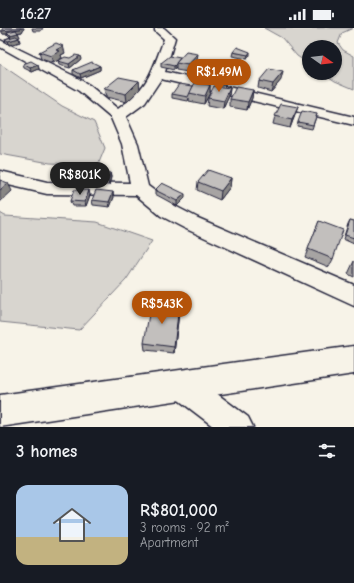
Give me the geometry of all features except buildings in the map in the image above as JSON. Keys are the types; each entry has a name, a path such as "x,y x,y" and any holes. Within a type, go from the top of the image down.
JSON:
{"street":[{"path":"157,28 174,28"},
{"path":"118,116 140,100 158,74 170,38 157,28"},
{"path":"0,43 84,88 118,116 130,144 140,189"},
{"path":"158,74 354,121"},
{"path":"0,177 47,188 140,189 168,211 196,226 327,282 354,296"},
{"path":"0,411 354,360"},
{"path":"182,385 238,427"}],"shaded area":[{"path":"264,28 353,28 342,33 339,40 302,40 302,59 297,56 282,38"},
{"path":"342,49 354,56 354,89 334,80 342,80"},
{"path":"0,64 62,106 94,122 105,148 98,165 50,163 0,154"},
{"path":"0,213 5,216 97,222 152,241 126,280 79,330 0,322"}]}
